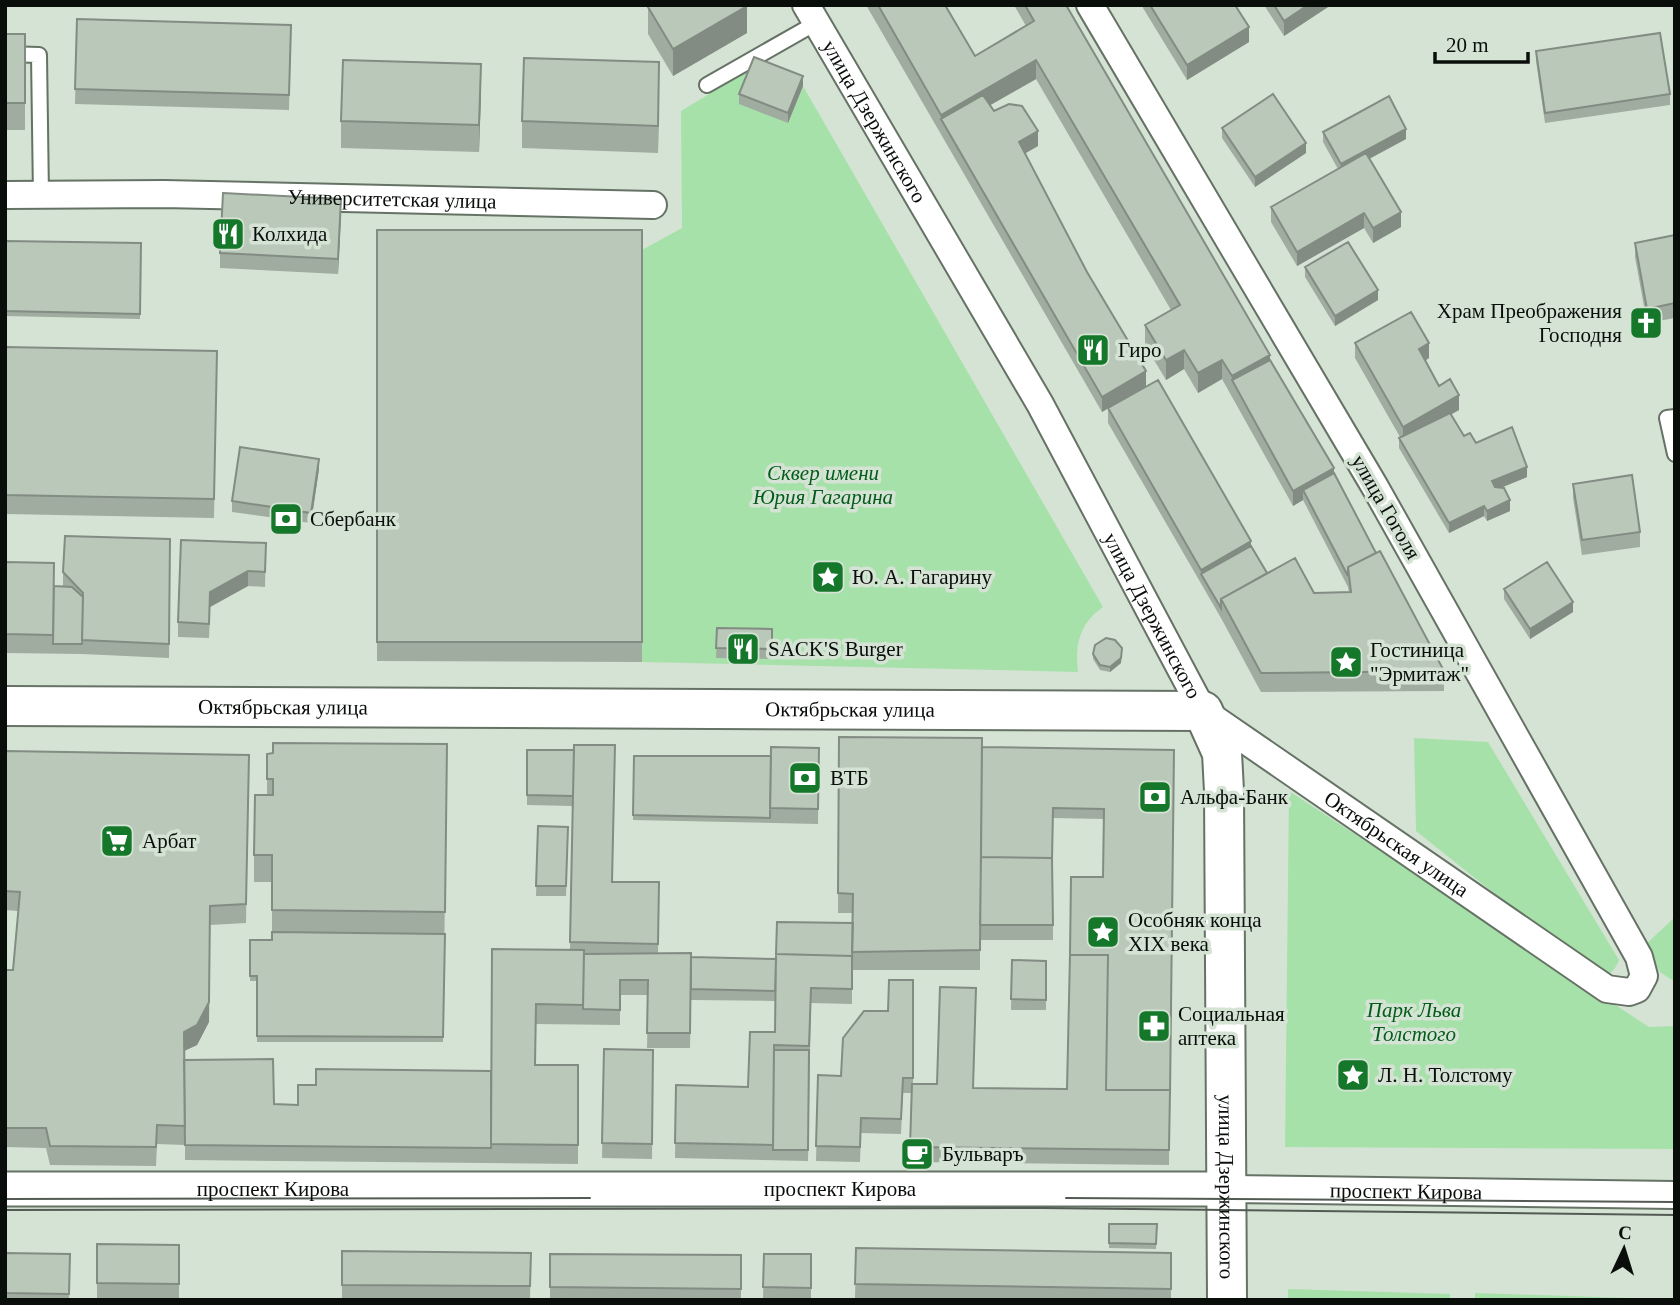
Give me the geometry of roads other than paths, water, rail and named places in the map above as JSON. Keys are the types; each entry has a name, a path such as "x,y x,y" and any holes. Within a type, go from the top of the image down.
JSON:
{"main road":[{"name":"Октябрьская улица","path":"5,706 1203,711"},
{"name":"улица Дзержинского","path":"1203,711 1222,753 1223,766 1227,1300"}],"street":[{"name":"улица Гоголя","path":"1090,5 1375,487 1639,957 1643,968 1642,985 1629,992 1607,989"},
{"name":"улица Дзержинского","path":"811,14 1040,404 1203,711"},
{"name":"Университетская улица","path":"5,195 164,194 653,205"},
{"name":"Октябрьская улица","path":"1203,711 1607,989"},
{"name":"проспект Кирова","path":"5,1189 1228,1189 1675,1195"}],"lane":[{"path":"707,85 811,14"},
{"path":"5,54 39,55 41,196"},
{"path":"1675,417 1667,418 1675,454"}],"tram line":[{"path":"5,1199 590,1198"},
{"path":"1066,1198 1675,1202"},
{"path":"5,1210 1041,1208 1675,1215"}],"place":[{"name":"Колхида","path":"228,234"},
{"name":"Храм Преображения Господня","path":"1646,323"},
{"name":"Гиро","path":"1093,350"},
{"name":"Сбербанк","path":"286,519"},
{"name":"Ю. А. Гагарину","path":"828,577"},
{"name":"SACK'S Burger","path":"743,649"},
{"name":"Гостиница \"Эрмитаж\"","path":"1346,662"},
{"name":"ВТБ","path":"805,778"},
{"name":"Альфа-Банк","path":"1155,797"},
{"name":"Арбат","path":"117,841"},
{"name":"Особняк конца XIX века","path":"1103,932"},
{"name":"Социальная аптека","path":"1154,1026"},
{"name":"Л. Н. Толстому","path":"1353,1075"},
{"name":"Бульваръ","path":"917,1154"}],"park label":[{"name":"Сквер имени Юрия Гагарина","path":"823,485"},
{"name":"Парк Льва Толстого","path":"1414,1022"}]}
